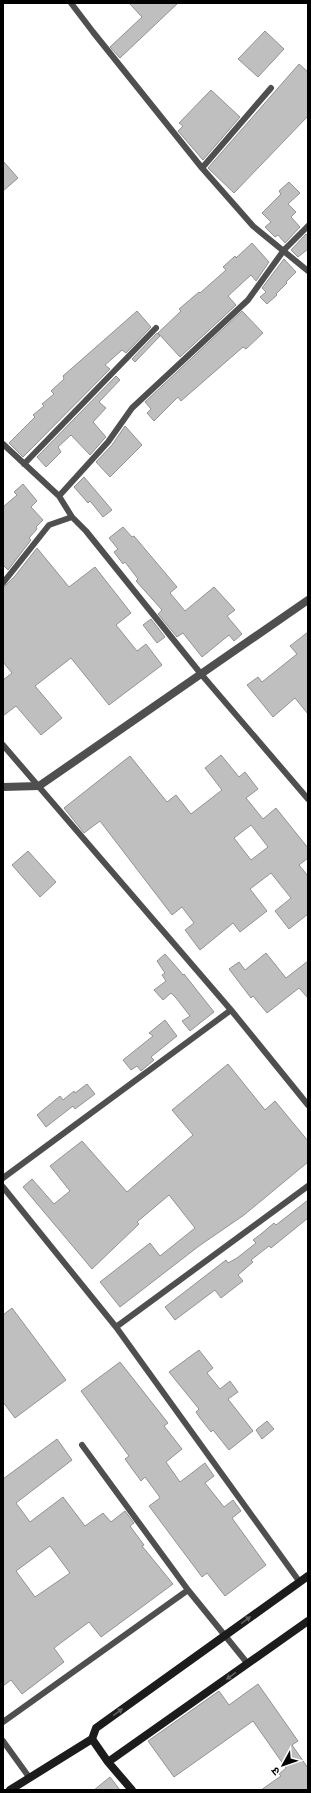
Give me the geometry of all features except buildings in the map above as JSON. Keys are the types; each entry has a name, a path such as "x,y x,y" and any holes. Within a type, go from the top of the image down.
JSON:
{"street":[{"path":"3,787 39,786 308,600"},
{"path":"10,1790 92,1739 96,1728 308,1576"},
{"path":"108,1762 308,1621"},
{"path":"92,1739 108,1762 132,1790"}],"lane":[{"path":"71,3 202,168 253,226 308,271"},
{"path":"202,168 271,88"},
{"path":"59,496 108,442 132,408 248,300 284,250 308,226"},
{"path":"24,464 156,328"},
{"path":"3,444 59,496 72,517 86,531 202,674 308,799"},
{"path":"3,584 49,525 72,517"},
{"path":"3,745 231,1010 308,1105"},
{"path":"3,1178 231,1010"},
{"path":"116,1328 308,1186"},
{"path":"3,1187 116,1328 299,1582"},
{"path":"82,1445 188,1590 248,1664"},
{"path":"3,1722 188,1590"},
{"path":"3,1741 30,1777"}]}
